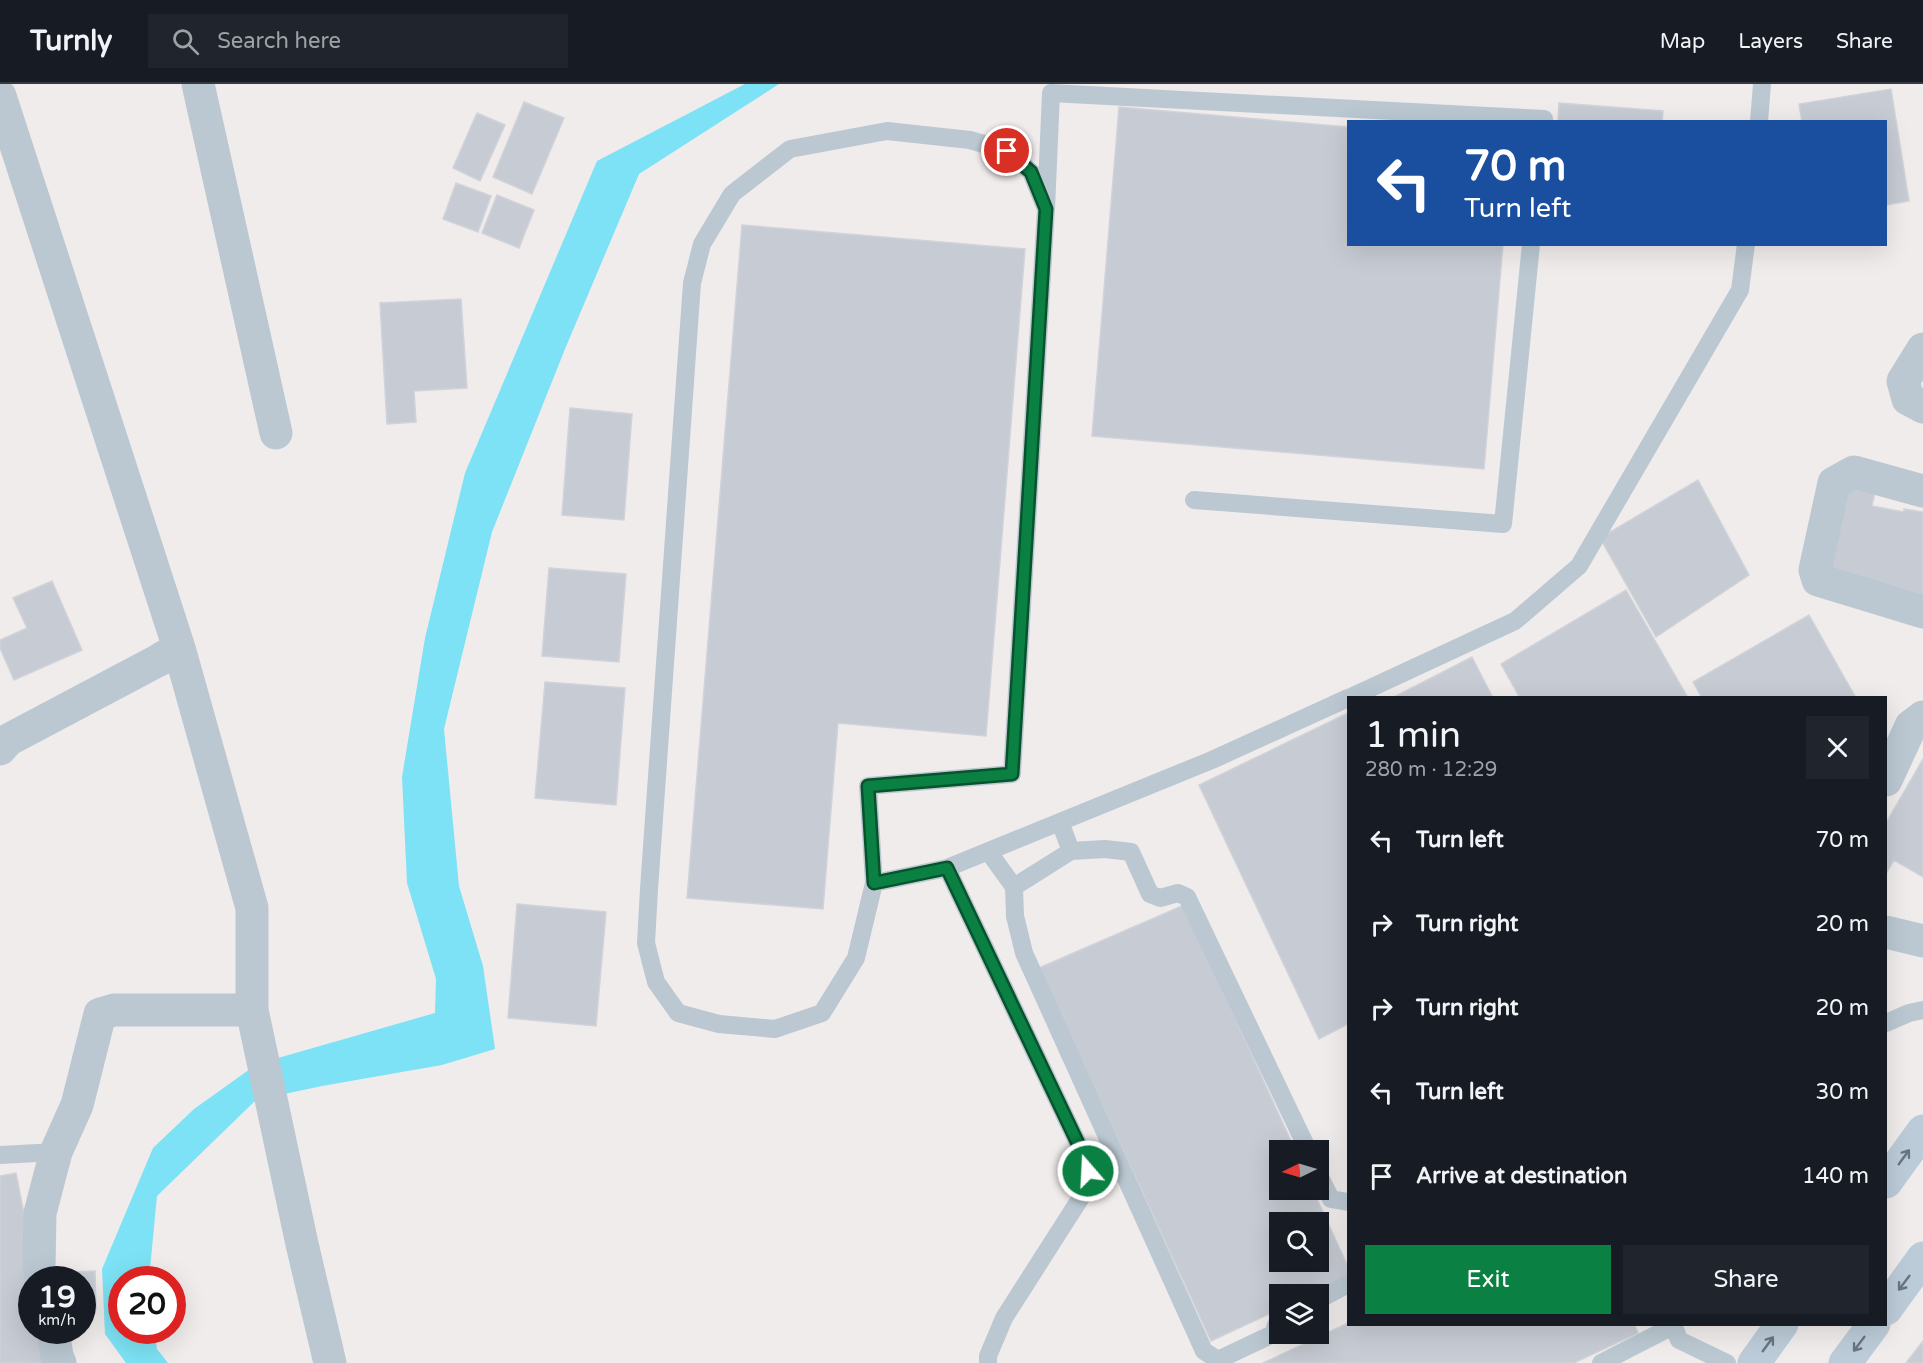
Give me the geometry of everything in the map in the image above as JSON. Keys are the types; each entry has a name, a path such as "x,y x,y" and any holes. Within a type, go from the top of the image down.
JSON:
{"main road":[{"path":"1887,1181 1923,1131"},
{"path":"1887,1308 1923,1258"},
{"path":"1754,1363 1781,1326"},
{"path":"1845,1363 1873,1326"}],"street":[{"path":"198,84 276,433"},
{"path":"0,96 179,648 252,908 252,1010 330,1363"},
{"path":"1923,349 1903,381 1908,399 1923,407"},
{"path":"1923,491 1854,472 1834,483 1815,570 1818,580 1923,612"},
{"path":"0,749 8,740 179,648"},
{"path":"1887,778 1919,725"},
{"path":"1887,932 1923,941"},
{"path":"39,1266 40,1213 56,1152 77,1105 100,1014 114,1010 252,1010"},
{"path":"55,1344 60,1363"}],"lane":[{"path":"1759,120 1762,84"},
{"path":"1046,209 1031,172 1007,151 970,140 887,131 790,149 732,194 702,244 692,283 646,944 656,982 678,1013 719,1024 775,1029 822,1013 856,958 874,883 868,786 1012,774 1046,209 1051,93 1544,120"},
{"path":"1194,500 1503,524 1531,246"},
{"path":"1353,696 1515,621 1579,566 1740,290 1746,246"},
{"path":"874,883 947,868 1212,760 1347,699"},
{"path":"1060,822 1071,850"},
{"path":"1014,887 1071,850 1105,849 1131,852 1150,894 1160,898 1178,894 1187,897 1303,1140"},
{"path":"988,851 1014,887 1015,916 1024,953 1204,1351 1218,1360 1269,1337"},
{"path":"947,868 1083,1154 1088,1171 1087,1188 1004,1318 987,1363"},
{"path":"1887,1023 1909,1013 1923,1011"},
{"path":"1064,1114 1091,1102"},
{"path":"0,1155 56,1152"},
{"path":"1329,1195 1331,1199 1347,1202"},
{"path":"1329,1294 1347,1285"},
{"path":"1601,1363 1671,1326"},
{"path":"1673,1326 1679,1340 1727,1363"}],"water":[{"path":"745,84 779,84 639,174 565,349 492,532 444,729 459,886 483,966 495,1049 442,1065 256,1100 157,1196 150,1266 108,1266 108,1338 105,1334 102,1269 153,1148 194,1109 257,1064 435,1013 436,979 407,883 402,777 425,638 465,473 597,161"},
{"path":"112,1344 156,1344 157,1349 168,1363 126,1363"}],"building":[{"path":"1891,89 1909,201 1887,205 1887,120 1802,120 1799,104"},
{"path":"524,102 564,118 532,194 493,177"},
{"path":"1559,103 1663,111 1662,120 1558,120"},
{"path":"1119,107 1347,127 1347,246 1503,246 1484,469 1092,436"},
{"path":"477,113 505,125 480,181 453,168"},
{"path":"456,183 491,196 478,232 443,219"},
{"path":"497,195 534,210 519,248 482,233"},
{"path":"742,225 1025,249 986,736 838,723 823,909 687,898"},
{"path":"461,299 467,388 414,391 416,422 387,424 380,303"},
{"path":"570,408 632,414 624,520 562,515"},
{"path":"1698,480 1749,575 1656,637 1600,538"},
{"path":"1842,485 1875,492 1872,506 1904,512 1904,509 1923,512 1923,598 1825,569"},
{"path":"549,568 626,574 619,662 542,656"},
{"path":"52,581 82,650 14,680 0,648 0,640 27,628 13,598"},
{"path":"1626,590 1687,696 1519,696 1501,664"},
{"path":"1809,615 1855,696 1701,696 1693,682"},
{"path":"1472,657 1492,696 1396,696"},
{"path":"545,682 625,688 616,805 535,798"},
{"path":"1347,713 1347,1025 1319,1039 1199,785"},
{"path":"1923,759 1923,877 1894,860 1887,872 1887,821"},
{"path":"517,904 606,912 596,1026 508,1018"},
{"path":"1184,905 1290,1140 1269,1140 1269,1200 1318,1200 1323,1212 1269,1212 1269,1272 1329,1272 1329,1225 1347,1265 1347,1276 1329,1285 1269,1284 1269,1314 1211,1341 1039,968"},
{"path":"16,1173 34,1266 18,1266 18,1344 50,1344 54,1363 0,1363 0,1176"},
{"path":"1347,1323 1347,1326 1635,1326 1638,1333 1574,1363 1263,1363 1303,1344 1329,1344 1329,1332"},
{"path":"1923,1341 1923,1363 1906,1363"}],"route":[{"path":"1007,151 1031,172 1046,209 1012,774 868,786 874,883 947,868 1083,1154 1088,1171"}]}
